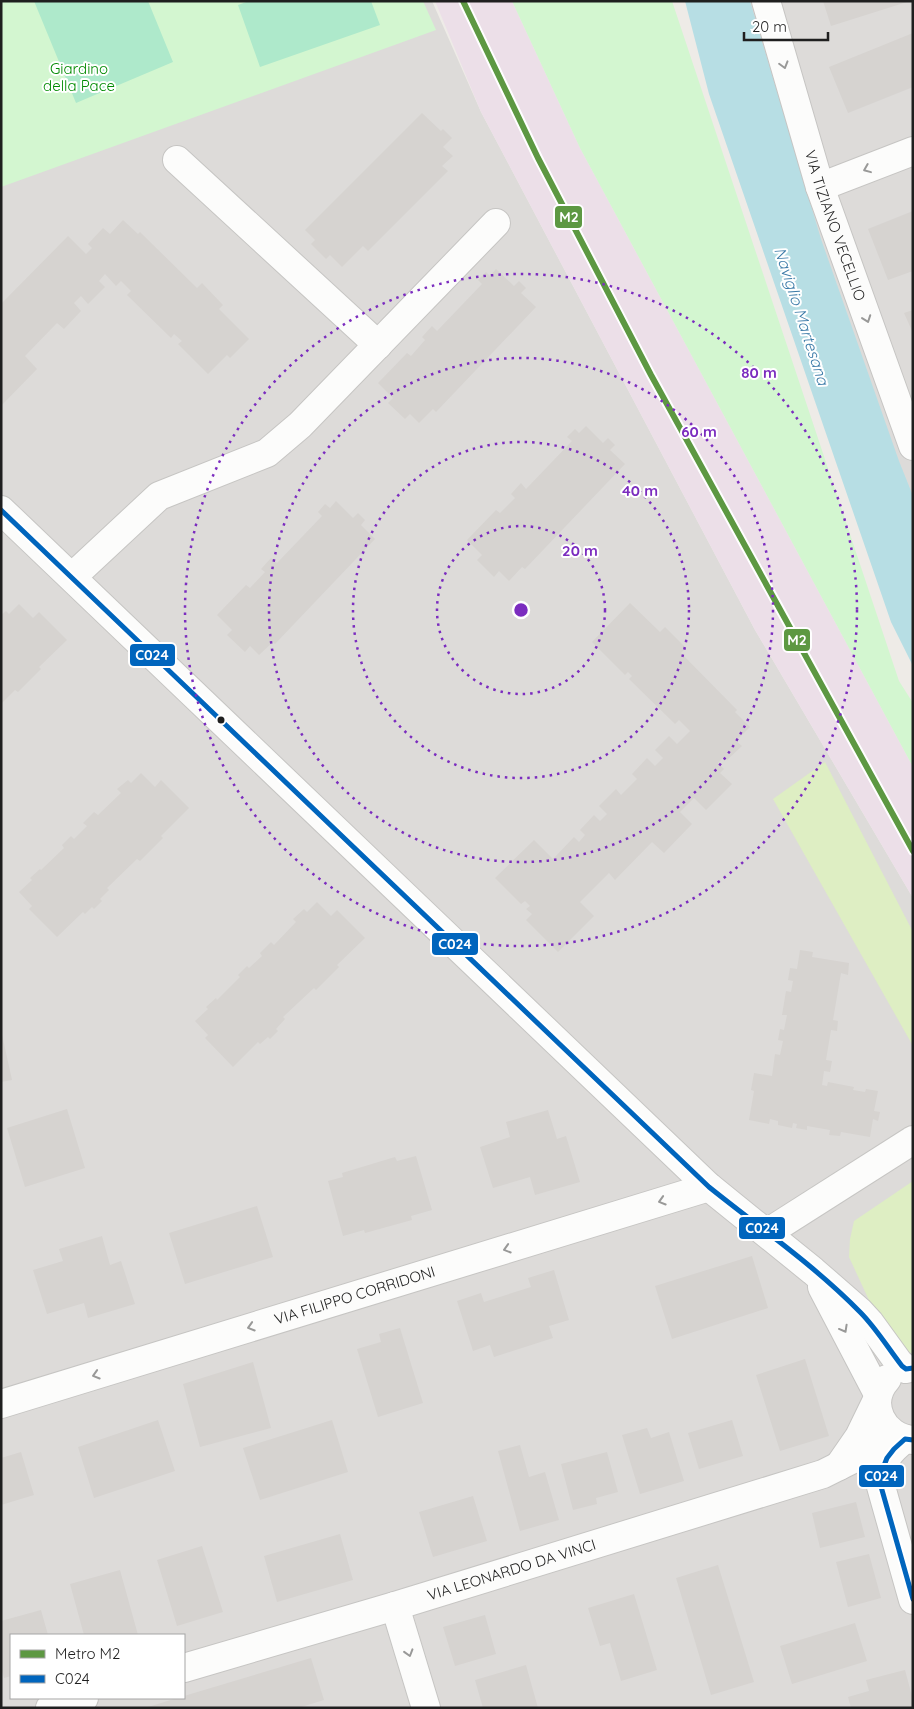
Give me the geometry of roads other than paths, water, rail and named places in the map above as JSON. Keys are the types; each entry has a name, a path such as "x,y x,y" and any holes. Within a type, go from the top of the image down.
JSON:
{"street":[{"name":"VIA TIZIANO VECELLIO","path":"766,1 820,187 843,256 911,435"},
{"path":"820,187 913,151"},
{"path":"177,160 378,345"},
{"path":"72,577 159,496 267,454 300,425 496,224"},
{"path":"1,510 708,1187 813,1271 859,1311 899,1363 909,1368"},
{"path":"767,1234 913,1140"},
{"name":"VIA FILIPPO CORRIDONI","path":"1,1404 708,1187"},
{"path":"813,1271 878,1397 878,1412 883,1424 893,1434 909,1440"},
{"path":"839,1466 859,1437 884,1382 890,1376 909,1368"},
{"path":"909,1440 891,1450 886,1457 880,1483 913,1600"},
{"name":"VIA LEONARDO DA VINCI","path":"185,1668 395,1606 823,1474 875,1448 909,1440"},
{"path":"395,1606 426,1708"}],"water":[{"name":"Naviglio Martesana","path":"685,1 750,1 821,239 913,496 913,666 891,622 709,94"}],"metro line":[{"name":"M2","path":"463,1 538,158 651,375 913,851"}],"park label":[{"name":"Giardino della Pace","path":"79,78"}]}
